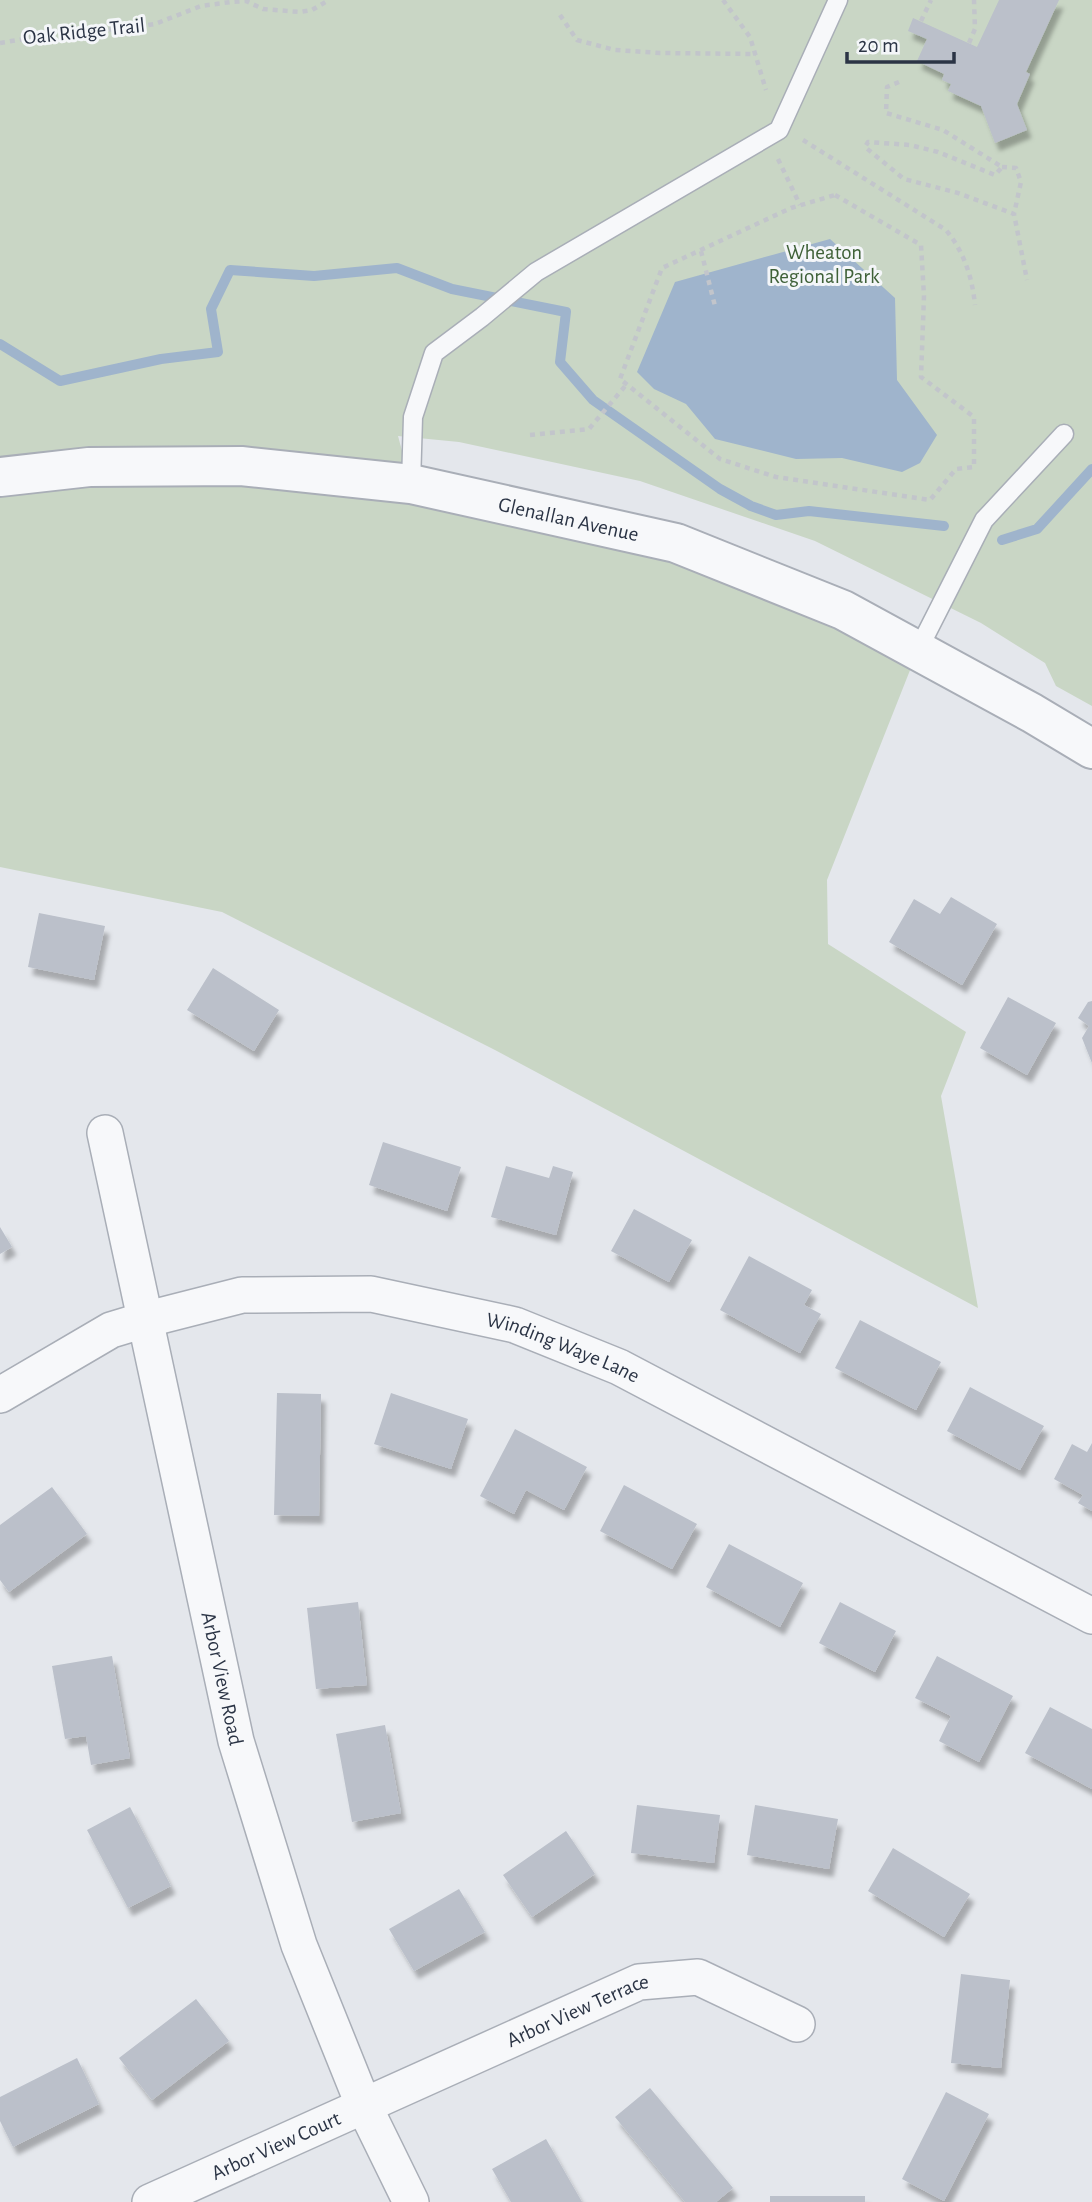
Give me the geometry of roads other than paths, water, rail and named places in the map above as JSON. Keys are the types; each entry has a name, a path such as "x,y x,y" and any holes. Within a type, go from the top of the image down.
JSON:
{"street":[{"name":"Glenallan Avenue","path":"0,477 89,467 241,466 411,484 676,543 843,610 1032,712 1092,749"},
{"name":"Arbor View Road","path":"105,1133 236,1741 299,1945 363,2104 411,2202"},
{"name":"Winding Waye Lane","path":"0,1395 111,1330 144,1320 242,1295 371,1294 515,1325 620,1367 1092,1616"},
{"name":"Arbor View Terrace","path":"363,2104 639,1982 698,1977 797,2024"},
{"name":"Arbor View Court","path":"150,2202 363,2104"}],"lane":[{"path":"411,484 413,418 434,353 536,272 773,133 838,0"},
{"path":"918,650 984,520 1064,434"}],"water":[{"path":"830,239 895,298 897,380 937,435 920,463 902,472 842,458 796,459 715,439 686,404 654,389 637,372 675,282"}],"waterway":[{"path":"0,344 60,381 161,359 218,352 211,309 230,270 314,276 397,268 452,289 566,312 560,362 593,400 720,489 751,506 776,515 809,511 944,526"},
{"path":"1002,540 1037,529 1092,469"}],"park label":[{"name":"Wheaton Regional Park","path":"824,264"}]}
